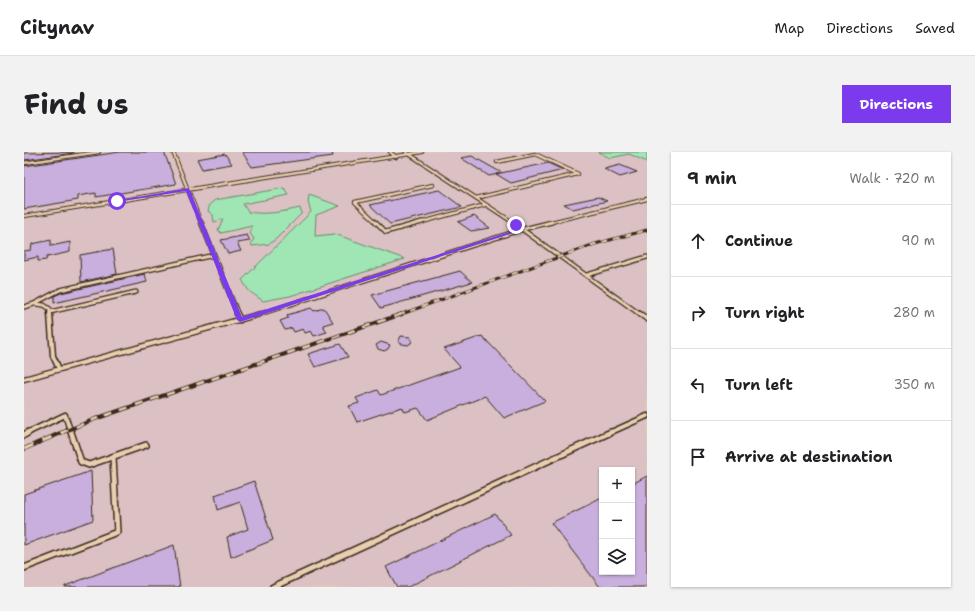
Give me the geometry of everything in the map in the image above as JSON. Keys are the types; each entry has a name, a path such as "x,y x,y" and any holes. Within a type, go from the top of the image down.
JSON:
{"lane":[{"path":"24,163 99,152"},
{"path":"172,152 240,320"},
{"path":"390,152 396,157"},
{"path":"406,152 523,229 647,319"},
{"path":"24,216 422,152"},
{"path":"476,198 578,174 535,154 497,162"},
{"path":"433,185 355,202 386,232 485,205"},
{"path":"24,379 240,320 523,229 647,199"},
{"path":"24,307 34,304 60,290 214,255"},
{"path":"587,275 647,257"},
{"path":"50,312 136,292"},
{"path":"34,304 44,305 50,309 53,356 59,369"},
{"path":"24,435 65,415 81,462 89,465 146,445"},
{"path":"273,587 647,416"},
{"path":"24,568 118,532 113,457"}],"shaded area":[{"path":"24,152 647,152 647,587 24,587"}],"green space":[{"path":"598,152 647,152 647,162 629,154 610,158"},
{"path":"284,188 289,195 243,204 248,212 255,213 274,213 300,208 302,213 269,244 252,246 251,243 254,239 250,233 252,226 221,233 218,230 223,219 214,222 213,215 208,211 210,204 215,200"},
{"path":"309,195 340,206 316,215 315,236 335,234 405,259 290,296 263,301 249,291 242,280 311,212 308,202"}],"building":[{"path":"120,152 164,152 176,184 96,197 96,193 78,196 78,200 24,209 24,166"},
{"path":"242,152 332,152 333,156 252,167"},
{"path":"24,153 74,153 24,160"},
{"path":"225,154 232,164 202,169 197,159"},
{"path":"472,156 502,173 489,176 461,158"},
{"path":"548,163 563,170 511,183 496,174"},
{"path":"620,165 637,172 620,177 604,169"},
{"path":"439,190 462,207 390,224 370,205"},
{"path":"598,197 607,201 573,209 564,204"},
{"path":"474,216 490,228 471,231 458,222"},
{"path":"247,235 250,241 237,243 241,251 228,254 221,240"},
{"path":"51,240 51,246 70,242 70,252 47,257 46,260 38,261 38,257 24,260 24,251 31,250 32,244"},
{"path":"113,249 117,274 81,282 80,255"},
{"path":"460,271 472,282 381,308 372,295"},
{"path":"145,274 147,282 54,303 54,296 61,293"},
{"path":"311,308 314,311 324,308 333,322 323,325 327,332 314,336 311,331 305,333 303,329 294,332 292,328 285,330 280,321 288,318 287,315"},
{"path":"401,336 410,337 412,340 411,343 408,345 398,342"},
{"path":"482,336 545,401 504,418 485,396 427,420 418,408 405,412 402,407 357,422 349,406 359,403 356,398 378,390 381,395 460,367 444,349"},
{"path":"381,342 390,345 388,349 384,351 378,349 376,345"},
{"path":"340,344 348,357 315,367 308,354"},
{"path":"91,471 93,520 24,545 24,494"},
{"path":"647,476 647,587 600,587 551,523 599,499 599,575 635,575 635,482"},
{"path":"254,481 273,540 231,557 227,537 248,529 240,502 218,510 215,495"},
{"path":"495,514 511,535 408,587 397,587 386,567"},
{"path":"174,545 180,587 65,587 65,586"}],"railway":[{"path":"399,315 595,244 647,230"},
{"path":"61,433 95,419 402,314"},
{"path":"24,449 63,432"}],"route":[{"path":"117,201 187,189 240,320 523,229 516,225"}]}
